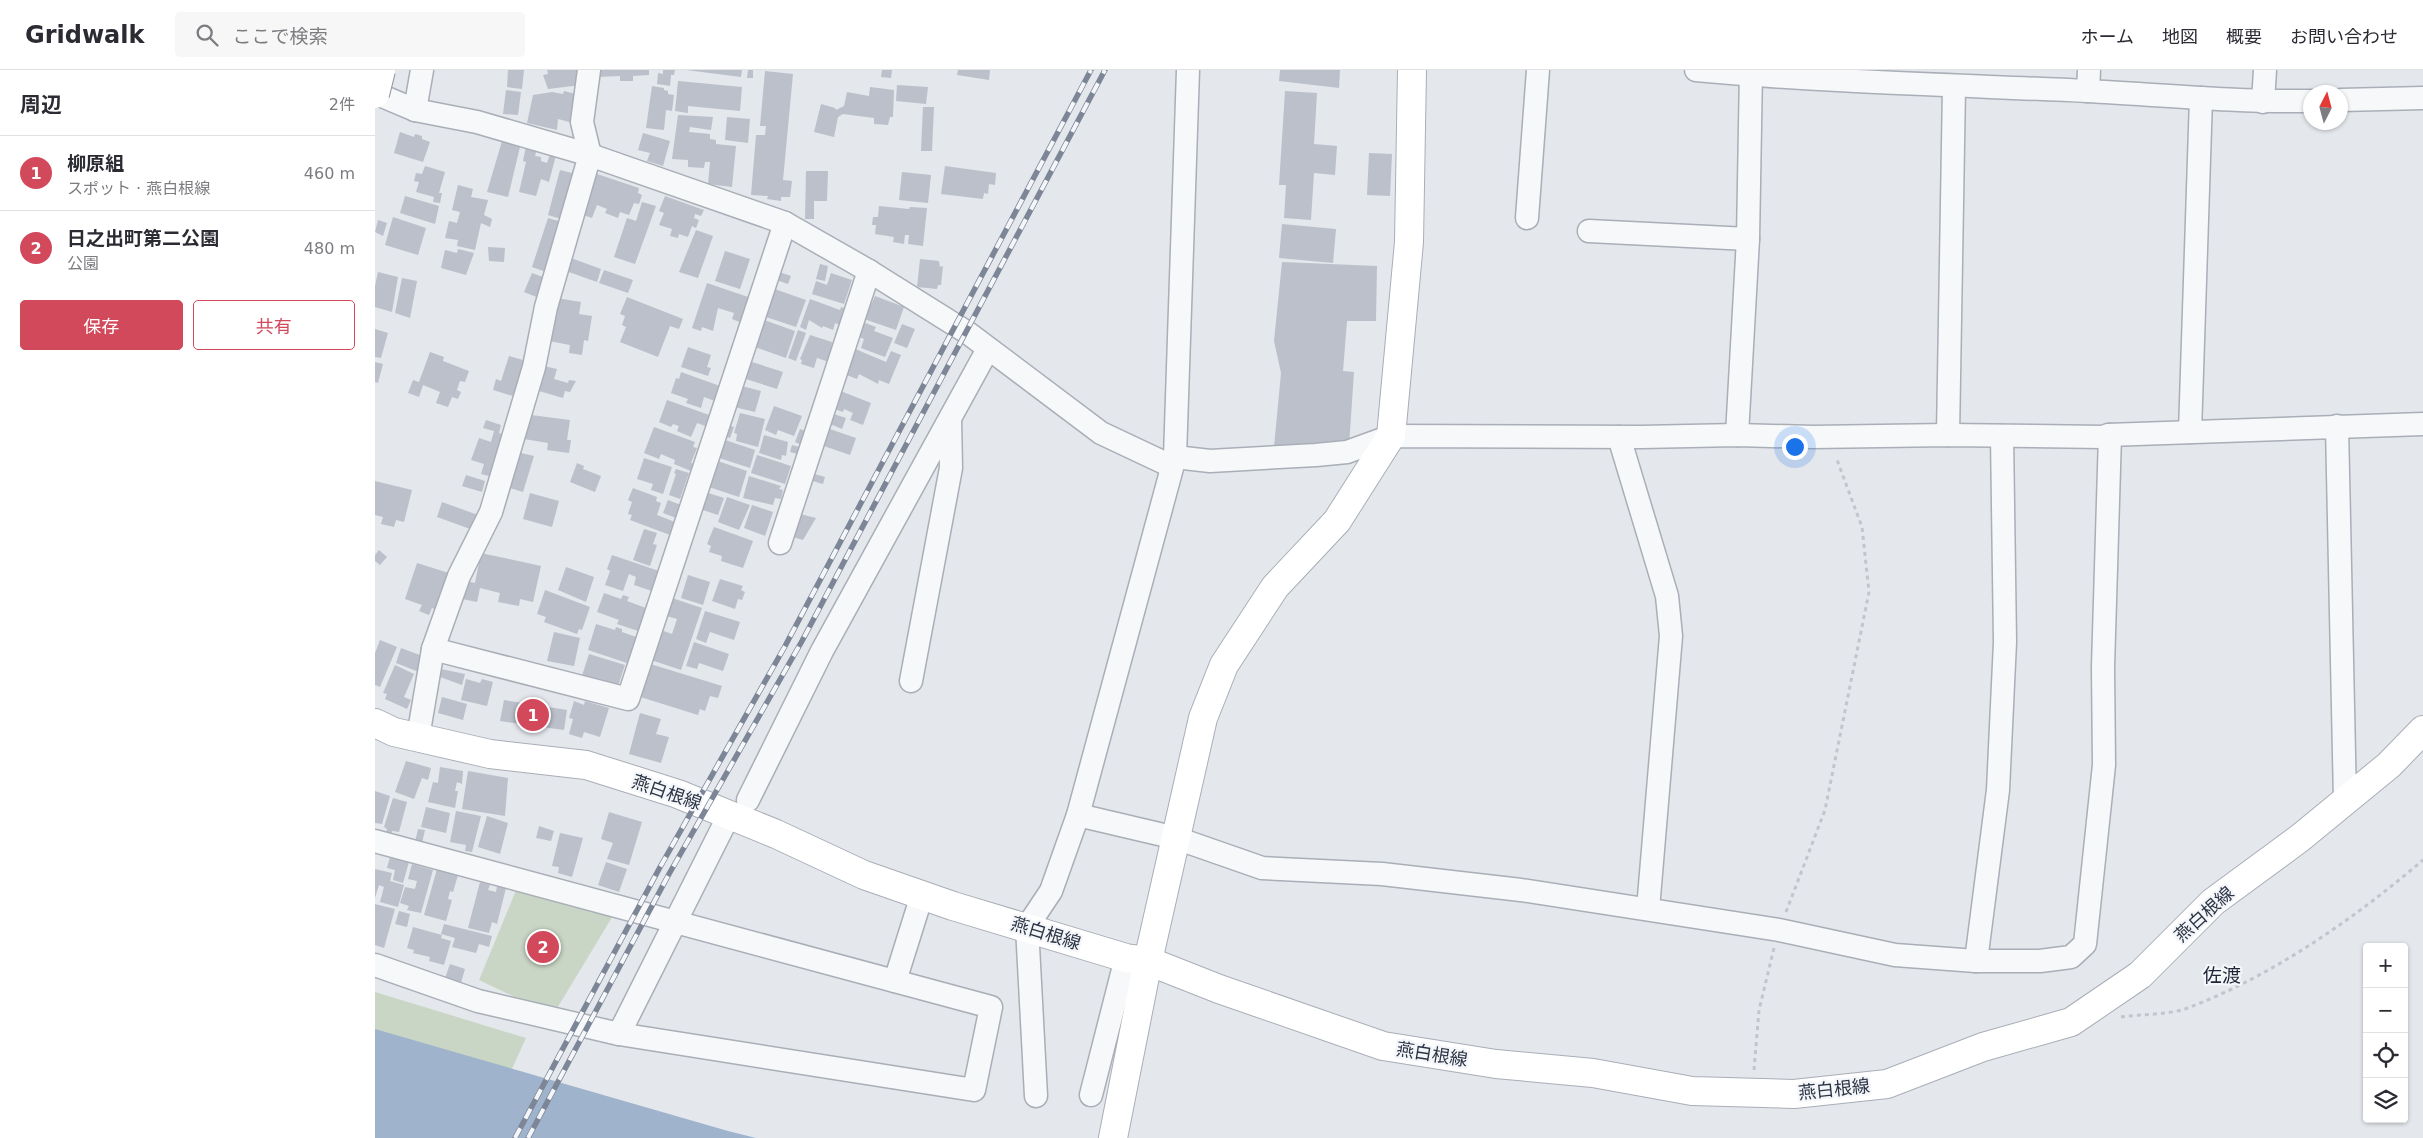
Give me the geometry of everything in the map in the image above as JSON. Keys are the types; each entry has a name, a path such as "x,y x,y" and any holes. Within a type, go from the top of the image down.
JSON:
{"main road":[{"path":"375,93 381,70"},
{"path":"1113,1138 1121,1098 1137,959 1175,838 1203,718 1224,665 1275,587 1337,521 1391,436 1409,242 1412,70"},
{"name":"燕白根線","path":"375,723 394,732 490,754 586,765 678,794 739,807 776,834 864,875 921,895 1137,959 1383,1046 1496,1064 1593,1073 1693,1091 1794,1094 1887,1084 1983,1047 2071,1022 2140,975 2213,902 2300,838 2389,765 2423,730"}],"street":[{"path":"415,110 422,70"},
{"path":"418,737 433,650 459,576 491,512 534,367 546,307 590,155 582,122 589,70"},
{"path":"1036,1096 1027,927 1051,891 1078,816 1173,462 1188,70"},
{"path":"1527,218 1538,70"},
{"path":"1696,70 1954,87 2089,81 2201,98 2263,102 2303,100"},
{"path":"2263,102 2265,70"},
{"path":"1737,435 1748,239 1751,73"},
{"path":"1948,435 1954,87"},
{"path":"375,93 415,110 477,122 590,155 785,223 869,270 988,349 1101,434 1173,462 1347,452 1391,436 1737,435 1828,437 1948,435 2103,438 2110,435 2423,424"},
{"path":"2190,432 2201,98"},
{"path":"2348,100 2423,98"},
{"path":"433,650 628,699 785,223"},
{"path":"1589,231 1748,239"},
{"path":"780,544 869,270"},
{"path":"619,1034 675,923 988,349"},
{"path":"911,681 951,468 950,418"},
{"path":"2337,426 2345,801"},
{"path":"1078,816 1175,838 1261,868 1382,874 1521,890 1779,930 1895,955 1976,961 2040,961 2071,957 2085,944 2104,765 2103,667 2110,435"},
{"path":"1619,436 1667,596 1671,636 1648,909"},
{"path":"1976,961 1998,790 2005,642 2002,436"},
{"path":"375,841 991,1007 974,1090 619,1034 478,1001 375,965"},
{"path":"895,981 921,895"},
{"path":"1091,1095 1137,959"}],"path":[{"path":"1753,1093 1759,1010 1779,930 1825,810 1869,592 1862,528 1828,437"},
{"path":"2118,1017 2183,1009 2263,973 2377,899 2423,860"}],"green space":[{"path":"517,888 614,914 553,1015 479,980"},
{"path":"375,992 526,1038 507,1080 375,1045"}],"water":[{"path":"375,1029 728,1131 756,1138 375,1138"}],"building":[{"path":"508,70 524,70 522,89 507,87"},
{"path":"547,70 583,70 581,85 548,89 543,75 548,74"},
{"path":"597,70 649,70 649,75 633,76 633,81 620,81 620,76 597,77"},
{"path":"663,70 675,70 674,75 671,75 670,86 657,84 658,73 663,74"},
{"path":"686,70 742,70 741,77"},
{"path":"748,70 753,70 753,78 747,78"},
{"path":"882,70 892,70 891,78 881,77"},
{"path":"958,70 990,70 989,80 957,75"},
{"path":"1280,70 1340,70 1339,88 1279,81"},
{"path":"765,71 793,74 783,180 792,181 790,197 781,197 781,201 767,199 768,196 751,195 756,135 765,135 766,126 760,126"},
{"path":"678,81 742,87 740,111 688,106 688,113 675,111"},
{"path":"897,85 928,87 926,104 896,101"},
{"path":"652,86 664,88 664,90 668,91 668,94 674,95 672,111 666,110 664,130 646,128"},
{"path":"870,87 894,90 893,117 890,117 888,125 874,124 874,118 843,114 838,117 834,137 814,132 821,104 836,110 844,106 847,92 869,96"},
{"path":"506,90 521,92 518,115 503,114"},
{"path":"564,91 583,96 577,124 558,119 557,130 527,123 533,95 552,92 563,94"},
{"path":"1285,91 1317,93 1314,144 1337,146 1335,175 1314,173 1311,220 1284,218 1286,185 1279,185"},
{"path":"923,107 934,107 932,151 921,151"},
{"path":"678,115 713,117 711,130 690,127 689,132 710,134 710,139 716,140 716,144 736,146 732,187 708,184 710,162 705,162 704,168 688,167 688,160 672,159"},
{"path":"727,117 750,119 748,143 725,140"},
{"path":"400,132 414,137 415,134 422,136 422,139 430,142 423,162 394,153"},
{"path":"643,133 670,141 663,166 647,161 650,153 638,150"},
{"path":"502,141 520,147 508,197 487,192"},
{"path":"526,146 537,149 535,156 541,157 541,161 547,163 550,154 556,155 549,182 541,179 536,196 519,192 526,162 523,161"},
{"path":"1369,153 1392,154 1390,196 1367,195"},
{"path":"425,166 445,172 439,193 442,193 440,203 433,202 434,197 416,192 419,182 414,181 416,173 422,174"},
{"path":"945,166 996,173 995,185 989,184 988,194 984,193 983,199 941,194"},
{"path":"560,170 576,174 564,220 548,215"},
{"path":"806,171 828,171 827,201 814,201 814,219 805,219"},
{"path":"902,172 931,175 928,203 899,200"},
{"path":"597,174 639,188 638,193 642,195 639,204 634,203 629,215 620,212 618,218 605,213 607,209 597,205 592,218 580,214"},
{"path":"458,185 473,189 471,197 488,200 484,215 492,219 490,227 481,223 475,250 457,246 458,240 445,238 449,221 457,223 460,212 452,210"},
{"path":"405,196 439,206 435,224 400,213"},
{"path":"665,196 704,210 701,216 695,214 694,218 699,220 696,228 692,226 688,237 679,234 678,238 670,236 672,229 659,225 664,213 659,211"},
{"path":"642,202 656,206 635,264 614,257 627,218 636,221"},
{"path":"879,206 909,209 910,207 927,208 923,246 908,244 909,235 905,235 904,244 893,242 894,237 875,234 876,225 872,225 873,217 878,217"},
{"path":"393,217 426,228 418,255 385,245"},
{"path":"548,218 562,222 546,272 532,267"},
{"path":"378,220 387,223 383,236 375,232"},
{"path":"1282,224 1336,229 1333,263 1279,258"},
{"path":"696,230 713,236 698,278 679,272"},
{"path":"488,247 505,248 504,262 489,261"},
{"path":"458,249 474,253 466,275 441,268 445,250 457,253"},
{"path":"725,251 750,259 740,289 715,281"},
{"path":"571,258 601,269 597,282 566,271"},
{"path":"920,259 939,261 940,267 943,266 941,285 938,285 937,289 917,287"},
{"path":"1282,262 1377,266 1376,321 1347,321 1343,371 1354,372 1349,446 1314,443 1312,450 1274,447 1281,373 1274,341"},
{"path":"820,264 828,266 825,281 816,279"},
{"path":"604,270 633,280 628,293 599,283"},
{"path":"776,271 791,276 788,284 773,279"},
{"path":"378,272 398,277 392,312 375,307 375,286"},
{"path":"532,273 546,278 539,298 524,292"},
{"path":"831,273 852,280 844,304 812,294 816,281 827,285"},
{"path":"402,278 417,281 410,318 395,313"},
{"path":"707,283 751,298 742,323 732,319 734,313 718,308 713,331 702,327 701,331 692,328"},
{"path":"769,287 806,300 796,327 763,316"},
{"path":"875,296 904,307 896,330 861,318 866,304 871,305"},
{"path":"627,297 683,319 679,329 670,326 658,357 620,342 626,327 622,325 625,316 620,314"},
{"path":"556,298 581,302 579,314 592,316 588,341 584,340 582,355 569,353 570,345 549,341"},
{"path":"810,299 840,310 841,307 849,310 843,326 835,323 833,330 823,326 822,328 809,320 806,330 800,327"},
{"path":"761,319 795,331 786,358 752,346"},
{"path":"860,321 876,327 874,331 893,338 885,357 861,348 864,339 855,335"},
{"path":"902,324 915,329 907,348 894,343"},
{"path":"375,329 388,333 381,358 375,357"},
{"path":"798,330 806,333 796,361 788,358"},
{"path":"810,335 832,342 829,362 817,358 814,368 801,364 802,360 800,359"},
{"path":"688,347 711,355 707,367 711,368 708,376 681,367"},
{"path":"853,348 886,362 891,351 901,355 889,384 879,380 878,384 859,374 857,379 844,374"},
{"path":"430,352 444,357 443,361 469,371 465,382 460,381 457,390 461,392 458,399 452,397 448,407 436,403 440,392 423,385 419,397 408,393 413,380 419,382"},
{"path":"509,356 530,362 519,398 493,390 496,379 501,381"},
{"path":"749,361 783,372 777,389 746,379 750,366 748,364"},
{"path":"375,362 383,364 378,383 375,382"},
{"path":"544,366 557,369 554,379 568,383 569,380 576,381 570,392 565,391 563,398 539,391"},
{"path":"681,372 720,386 715,401 704,397 701,408 686,403 688,399 671,393 676,378 679,379"},
{"path":"738,385 761,391 755,412 730,406"},
{"path":"838,390 871,403 863,425 850,420 853,413 844,409 843,412 831,408"},
{"path":"667,400 712,416 708,427 697,423 691,437 677,431 679,426 673,424 671,427 659,422"},
{"path":"774,406 802,416 794,436 778,430 776,435 765,430"},
{"path":"740,413 765,419 758,447 736,441 737,434 734,433"},
{"path":"831,413 846,418 842,429 828,423"},
{"path":"531,415 570,420 567,440 571,440 569,453 547,450 548,443 524,439 527,423 530,423"},
{"path":"486,420 501,425 499,433 506,435 496,468 493,467 489,476 481,474 484,464 471,460 479,438 491,442 494,431 483,428"},
{"path":"724,424 734,427 730,438 720,435"},
{"path":"654,427 695,442 693,447 697,448 691,463 694,464 691,471 674,464 675,460 661,454 659,459 644,453"},
{"path":"824,427 856,438 850,455 818,444"},
{"path":"800,429 808,432 804,446 795,442"},
{"path":"764,435 788,442 786,456 782,455 781,460 759,453"},
{"path":"719,438 755,450 750,468 713,456"},
{"path":"792,445 803,448 801,455 790,452"},
{"path":"521,453 534,456 523,492 510,488"},
{"path":"757,455 791,466 785,484 751,473"},
{"path":"644,458 672,467 663,494 651,490 653,484 637,479"},
{"path":"712,459 747,471 739,497 703,485"},
{"path":"577,463 584,466 583,469 601,476 595,492 570,482"},
{"path":"676,469 689,473 680,499 669,495"},
{"path":"811,473 825,477 823,484 809,480"},
{"path":"466,475 485,481 482,492 462,486"},
{"path":"749,476 781,486 779,489 783,490 781,499 775,498 773,505 743,498"},
{"path":"375,481 412,490 404,522 396,520 394,527 381,524 383,517 375,515"},
{"path":"633,488 657,497 656,501 661,503 657,515 675,522 670,535 630,520 632,515 628,514 632,502 628,500"},
{"path":"702,491 724,498 718,515 697,508"},
{"path":"530,493 559,501 552,527 523,519"},
{"path":"727,497 750,505 739,530 718,522"},
{"path":"668,500 681,505 676,518 663,513"},
{"path":"442,502 478,515 473,530 437,517"},
{"path":"752,505 773,512 765,536 744,528"},
{"path":"796,513 816,518 803,540 790,536"},
{"path":"714,527 753,541 743,568 721,561 722,556 709,552 711,546 707,544"},
{"path":"644,529 657,533 653,544 657,545 650,566 633,560"},
{"path":"379,550 387,557 380,565 375,561 375,555"},
{"path":"481,553 541,566 533,602 520,599 519,606 498,602 500,593 480,588 477,602 462,599 466,581 475,583"},
{"path":"612,555 659,571 652,591 634,585 636,577 629,574 623,591 605,585 610,571 607,569"},
{"path":"417,563 449,573 437,610 432,608 429,615 419,611 422,605 405,599"},
{"path":"566,567 594,577 586,602 558,590"},
{"path":"688,575 710,582 703,605 681,598"},
{"path":"720,579 743,586 741,590 745,592 742,600 738,599 735,609 712,601"},
{"path":"545,590 590,607 582,630 579,629 577,634 544,622 546,617 537,614"},
{"path":"604,593 621,599 623,595 629,597 627,601 646,608 638,631 617,624 619,620 597,612"},
{"path":"669,597 702,608 681,670 645,658 661,630 672,634 677,619 663,615"},
{"path":"705,611 740,622 734,640 710,632 706,643 696,639"},
{"path":"596,624 615,630 616,627 622,629 622,632 636,637 627,663 588,650"},
{"path":"554,632 580,638 574,666 547,661"},
{"path":"380,640 397,647 380,687 375,685 375,653"},
{"path":"694,642 729,654 723,671 699,663 697,669 686,666"},
{"path":"401,648 425,657 419,672 396,663"},
{"path":"589,654 625,665 617,689 605,685 606,681 595,678 593,686 580,682"},
{"path":"644,662 722,686 718,698 710,696 705,711 700,709 698,715 634,695"},
{"path":"395,665 414,674 404,697 411,700 407,709 385,699 387,694 383,693"},
{"path":"441,669 465,674 462,685 440,677"},
{"path":"466,679 480,683 482,679 493,682 487,706 461,700"},
{"path":"442,697 467,704 463,720 438,713"},
{"path":"504,700 567,710 564,730 500,721"},
{"path":"574,701 584,705 585,701 609,708 600,737 584,732 582,738 569,734 573,719 569,718"},
{"path":"640,713 661,719 656,734 669,737 661,763 629,754"},
{"path":"406,761 431,768 428,780 422,778 414,799 395,792"},
{"path":"440,767 463,771 462,784 457,782 455,791 458,791 455,808 428,802 433,782 438,783"},
{"path":"468,771 508,778 505,816 462,809"},
{"path":"375,791 390,796 382,824 375,823"},
{"path":"393,798 407,802 399,832 392,831 391,835 386,834 387,829 384,827"},
{"path":"426,807 450,813 446,833 421,827"},
{"path":"456,811 481,816 472,852 465,851 466,845 450,842"},
{"path":"609,812 642,822 629,865 607,859 613,843 601,839"},
{"path":"487,816 508,823 500,854 478,847"},
{"path":"539,826 554,831 551,841 536,838"},
{"path":"418,829 425,830 422,843 415,842"},
{"path":"560,833 583,838 572,877 558,873 559,867 552,866"},
{"path":"390,857 409,862 403,883 393,880 395,870 387,868"},
{"path":"606,862 627,869 619,892 598,885"},
{"path":"412,864 433,870 421,913 407,910 409,906 400,903 405,887 415,889 417,881 408,879"},
{"path":"375,869 392,873 390,881 404,885 398,907 380,902 384,887 379,885 375,898"},
{"path":"437,869 458,875 453,892 450,891 448,899 452,900 446,921 424,915"},
{"path":"480,882 490,885 488,890 496,892 497,886 506,888 497,924 492,922 489,933 468,928"},
{"path":"375,904 395,909 384,948 375,945"},
{"path":"399,911 410,914 407,927 395,924"},
{"path":"444,924 492,936 489,947 479,944 476,953 452,947 455,938 441,934"},
{"path":"413,927 442,935 441,938 451,941 444,965 429,961 430,957 413,953 414,950 407,948"},
{"path":"450,964 465,969 460,986 444,981"}],"railway":[{"path":"515,1138 659,869 784,648 1091,70"},
{"path":"528,1138 669,874 802,641 1105,70"}],"place":[{"name":"柳原組","path":"533,715"},
{"name":"日之出町第二公園","path":"543,947"}],"district":[{"name":"佐渡","path":"2222,975"}]}
